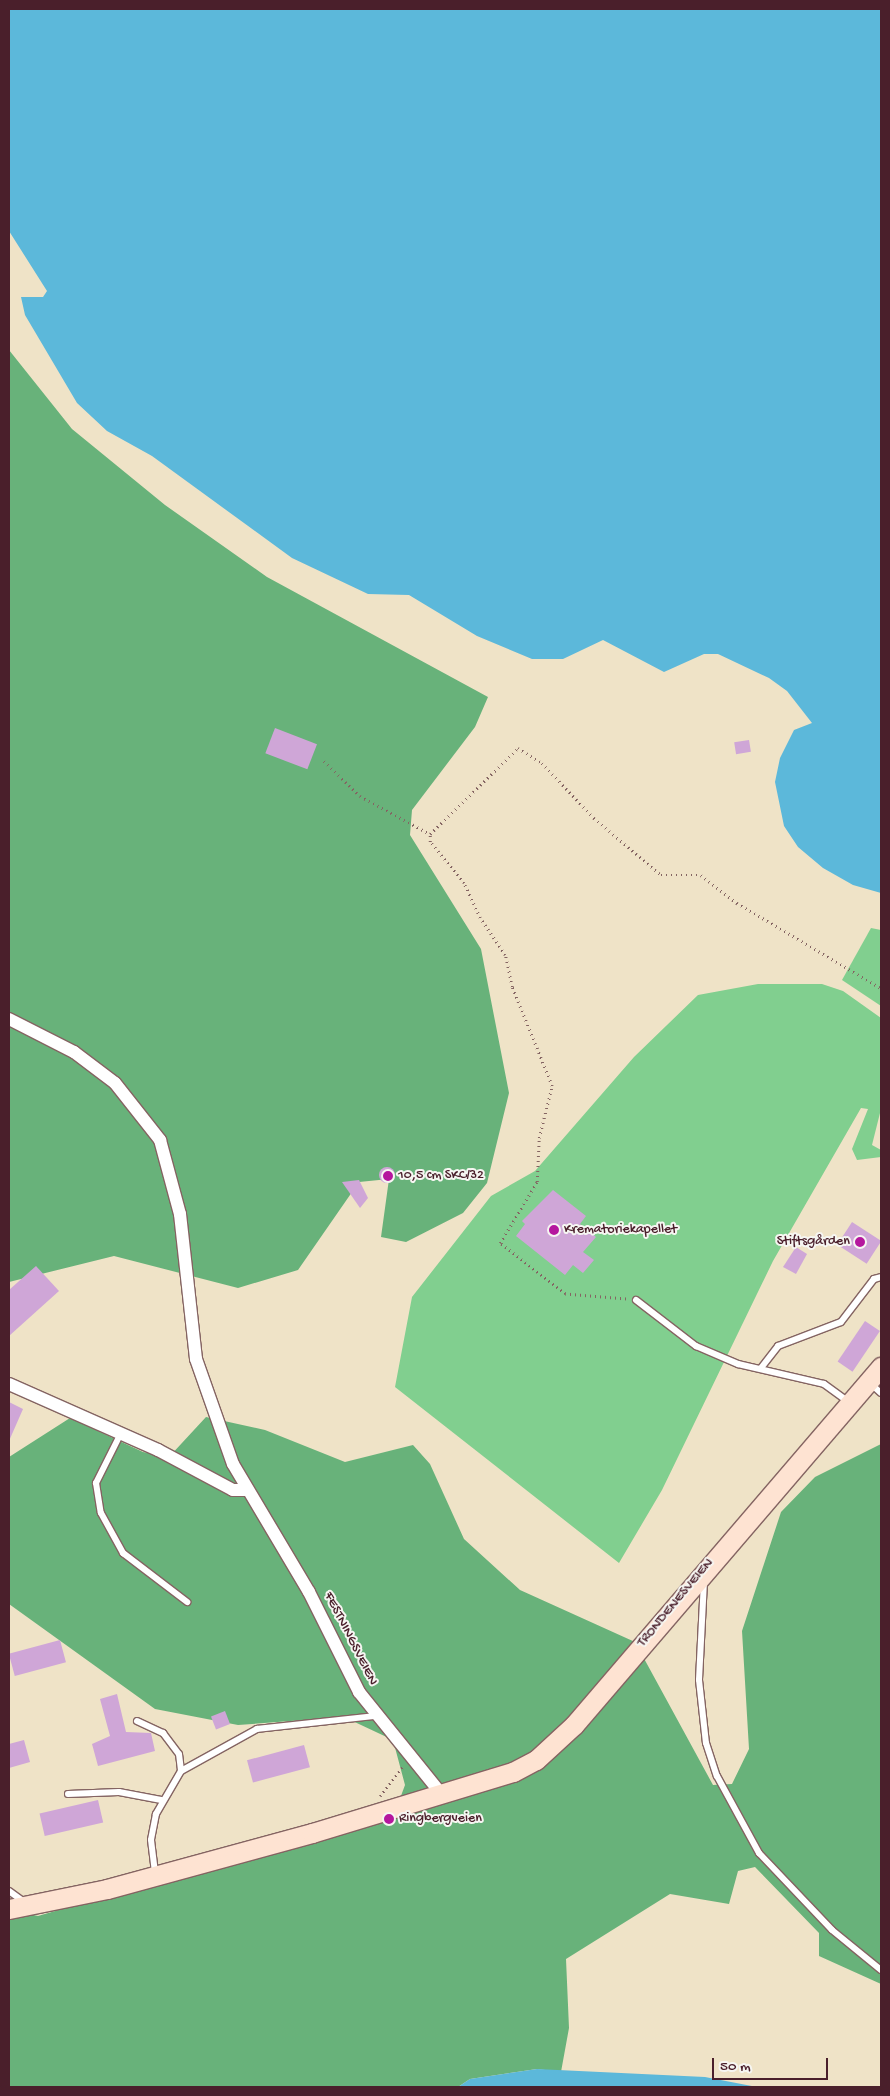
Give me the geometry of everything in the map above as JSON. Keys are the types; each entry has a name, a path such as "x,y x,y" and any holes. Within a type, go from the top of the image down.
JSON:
{"main road":[{"name":"TRONDENESVEIEN","path":"439,1791 513,1772 547,1752 850,1403 875,1387 881,1367"},
{"path":"9,1909 156,1876 381,1812 439,1791"}],"street":[{"name":"FESTNINGSVEIEN","path":"9,1019 74,1052 114,1083 160,1140 180,1214 196,1359 218,1427 247,1490 309,1592 375,1716 413,1757 439,1791"},
{"path":"9,1384 121,1432 233,1490 247,1490"}],"lane":[{"path":"761,1368 778,1346 841,1322 874,1279 881,1277"},
{"path":"636,1300 696,1346 761,1368 824,1384 850,1403"},
{"path":"121,1432 96,1482 101,1513 123,1552 187,1602"},
{"path":"704,1570 699,1680 706,1742 718,1776 759,1853 832,1930 881,1970"},
{"path":"156,1876 151,1840 161,1800 181,1771 257,1729 375,1716"},
{"path":"137,1721 163,1733 179,1754 181,1771"},
{"path":"68,1794 119,1792 161,1800"},
{"path":"9,1891 28,1905"}],"path":[{"path":"636,1300 565,1294 500,1243 537,1182 539,1138 552,1086 512,987 506,955 480,918 464,883 430,842 430,834 518,748 542,763 594,818 661,875 701,875 737,903 881,988"},
{"path":"324,761 360,796 430,834"},
{"path":"381,1812 377,1802 382,1791 413,1757"}],"green space":[{"path":"9,350 72,429 165,505 267,577 488,697 475,727 412,810 410,835 481,949 509,1093 487,1183 463,1213 406,1242 381,1237 389,1179 359,1182 298,1270 238,1288 114,1256 9,1282"},
{"path":"871,928 881,930 881,1006 842,980"},
{"path":"758,984 822,984 843,991 881,1018 881,1109 872,1145 881,1150 881,1157 857,1160 852,1149 868,1109 861,1108 773,1261 662,1490 619,1563 395,1387 412,1297 491,1196 535,1171 634,1057 698,995"},
{"path":"206,1417 265,1430 345,1462 413,1445 430,1464 464,1539 520,1590 635,1642 713,1785 732,1784 749,1749 742,1631 781,1512 815,1477 881,1444 881,1984 819,1956 819,1933 755,1867 738,1871 729,1904 670,1894 566,1959 569,2028 561,2072 537,2069 470,2079 458,2087 9,2087 9,1909 38,1916 395,1812 405,1785 393,1740 344,1717 238,1725 155,1709 9,1604 9,1457 70,1418 143,1452 169,1457"}],"water":[{"path":"9,9 881,9 881,893 853,885 823,868 798,847 784,826 775,782 780,758 794,730 812,723 787,691 769,678 718,654 704,654 664,672 603,640 563,659 532,659 477,636 409,595 368,594 292,558 152,456 107,431 77,403 25,315 21,297 43,297 47,291 9,231"},
{"path":"537,2069 705,2077 757,2087 458,2087 470,2079"}],"building":[{"path":"275,728 317,744 307,769 265,753"},
{"path":"749,740 751,752 736,754 734,742"},
{"path":"384,1167 390,1167 395,1172 393,1181 384,1183 379,1178 379,1172"},
{"path":"359,1180 368,1198 360,1208 342,1182"},
{"name":"Krematoriekapellet","path":"553,1190 586,1216 580,1224 596,1237 583,1252 594,1260 583,1273 573,1265 565,1275 516,1236 525,1224 522,1221"},
{"name":"Stiftsgården","path":"852,1222 881,1241 867,1264 837,1245"},
{"path":"796,1247 807,1254 796,1274 783,1267"},
{"path":"36,1266 59,1291 9,1336 9,1290"},
{"path":"865,1321 880,1331 853,1372 838,1362"},
{"path":"9,1402 23,1409 9,1441"},
{"path":"60,1640 66,1662 15,1676 9,1654"},
{"path":"117,1694 126,1732 151,1733 155,1751 98,1766 92,1744 110,1736 100,1699"},
{"path":"225,1711 230,1724 216,1729 211,1716"},
{"path":"24,1740 30,1762 9,1768 9,1744"},
{"path":"304,1745 310,1767 253,1782 247,1760"},
{"path":"98,1800 103,1822 45,1836 40,1813"}],"place":[{"name":"10,5 cm SKC/32","path":"388,1176"},
{"name":"Krematoriekapellet","path":"554,1230"},
{"name":"Stiftsgården","path":"860,1242"},
{"name":"Ringbergveien","path":"389,1819"}]}
